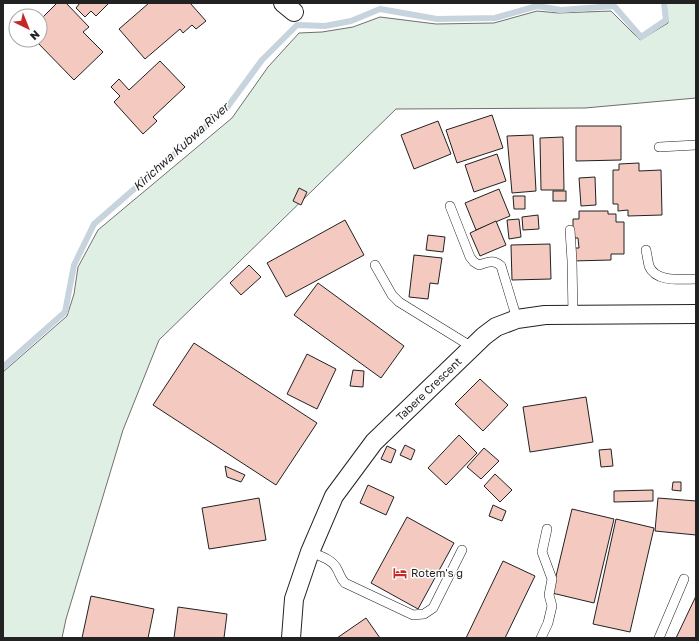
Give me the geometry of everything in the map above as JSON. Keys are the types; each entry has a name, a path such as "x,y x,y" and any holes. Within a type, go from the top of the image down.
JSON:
{"street":[{"name":"Tabere Crescent","path":"291,638 294,599 310,552 334,496 374,442 472,347 496,327 517,319 545,315 696,314"}],"lane":[{"path":"659,147 696,145"},
{"path":"450,206 470,258 479,265 493,261 497,262 501,266 517,319"},
{"path":"570,230 573,315"},
{"path":"646,250 649,266 656,274 668,279 696,279"},
{"path":"375,265 392,295 399,302 472,347"},
{"path":"542,638 548,623 552,606 550,594 552,579 542,552 547,529"},
{"path":"310,552 330,560 337,568 340,577 345,583 413,615 424,614 433,608 462,550"},
{"path":"658,638 684,579"}],"green space":[{"path":"666,3 696,3 696,98 585,108 396,109 159,340 123,430 66,619 62,638 3,638 3,372 67,316 74,294 78,267 98,230 232,118 268,67 299,33 322,32 353,27 380,17 436,24 494,23 537,11 558,13 611,11 640,40 668,23"}],"building":[{"path":"57,3 66,3 89,27 83,32 103,52 74,80 43,48 48,48 48,12"},
{"path":"80,3 109,3 96,16 91,11 85,17 76,8"},
{"path":"149,3 190,3 206,21 196,29 192,25 183,33 180,29 145,59 119,29"},
{"path":"160,61 185,87 153,117 157,121 143,134 114,102 120,96 111,87 119,79 129,90"},
{"path":"492,115 503,148 457,163 446,130"},
{"path":"438,121 451,154 414,169 401,135"},
{"path":"576,126 621,126 621,160 576,161"},
{"path":"533,135 536,191 512,193 507,136"},
{"path":"563,137 564,190 541,190 540,138"},
{"path":"497,154 506,181 474,192 465,165"},
{"path":"639,163 639,171 661,170 662,215 628,216 628,210 618,211 618,204 613,204 613,170 619,170 619,164"},
{"path":"595,177 596,205 581,206 579,178"},
{"path":"299,188 307,192 301,205 293,201"},
{"path":"499,189 510,216 476,230 465,203"},
{"path":"553,191 566,191 566,201 553,201"},
{"path":"513,196 525,196 525,209 514,209"},
{"path":"579,211 608,211 608,214 616,214 616,222 624,222 624,254 611,254 611,260 572,261 572,248 579,248 578,238 573,238 573,219 579,219"},
{"path":"538,215 539,229 523,230 522,217"},
{"path":"519,219 521,237 509,239 507,220"},
{"path":"345,220 364,255 286,297 267,263"},
{"path":"496,221 506,245 480,256 470,233"},
{"path":"428,235 445,237 443,252 426,250"},
{"path":"550,244 551,279 512,280 511,245"},
{"path":"414,255 442,258 438,284 430,283 428,299 409,297"},
{"path":"249,265 261,277 241,295 230,283"},
{"path":"318,283 404,346 381,378 294,315"},
{"path":"194,343 317,423 276,485 153,405"},
{"path":"307,354 336,369 317,409 287,394"},
{"path":"353,370 364,371 363,387 350,386"},
{"path":"480,379 508,405 483,431 455,404"},
{"path":"586,397 593,442 530,452 523,407"},
{"path":"459,435 477,453 446,485 428,468"},
{"path":"405,445 415,450 411,460 400,455"},
{"path":"387,446 396,450 391,463 381,459"},
{"path":"484,448 499,461 481,479 467,467"},
{"path":"611,449 613,466 601,467 599,450"},
{"path":"225,466 245,475 241,482 227,477"},
{"path":"495,474 512,490 500,502 484,486"},
{"path":"673,482 681,482 681,491 672,490"},
{"path":"368,485 394,497 386,515 360,503"},
{"path":"653,490 653,501 614,502 614,491"},
{"path":"259,498 266,540 209,549 202,508"},
{"path":"658,498 696,501 696,535 655,531"},
{"path":"493,505 506,511 502,521 489,516"},
{"path":"572,509 614,519 594,603 552,593"},
{"path":"407,517 454,543 418,609 371,583"},
{"path":"616,519 654,528 630,632 593,624"},
{"path":"503,561 535,576 505,638 466,638"},
{"path":"91,596 154,609 148,638 82,638"},
{"path":"696,596 696,638 676,638"},
{"path":"178,607 227,614 224,638 174,638"},
{"path":"366,618 380,638 337,638"}],"waterway":[{"name":"Kirichwa Kubwa River","path":"3,367 65,312 74,265 94,224 226,109 262,60 297,25 325,26 351,21 380,9 437,19 495,18 537,6 561,10 614,6 641,37 666,20 664,3"}],"place":[{"name":"Rotem's g","path":"400,573"}]}
